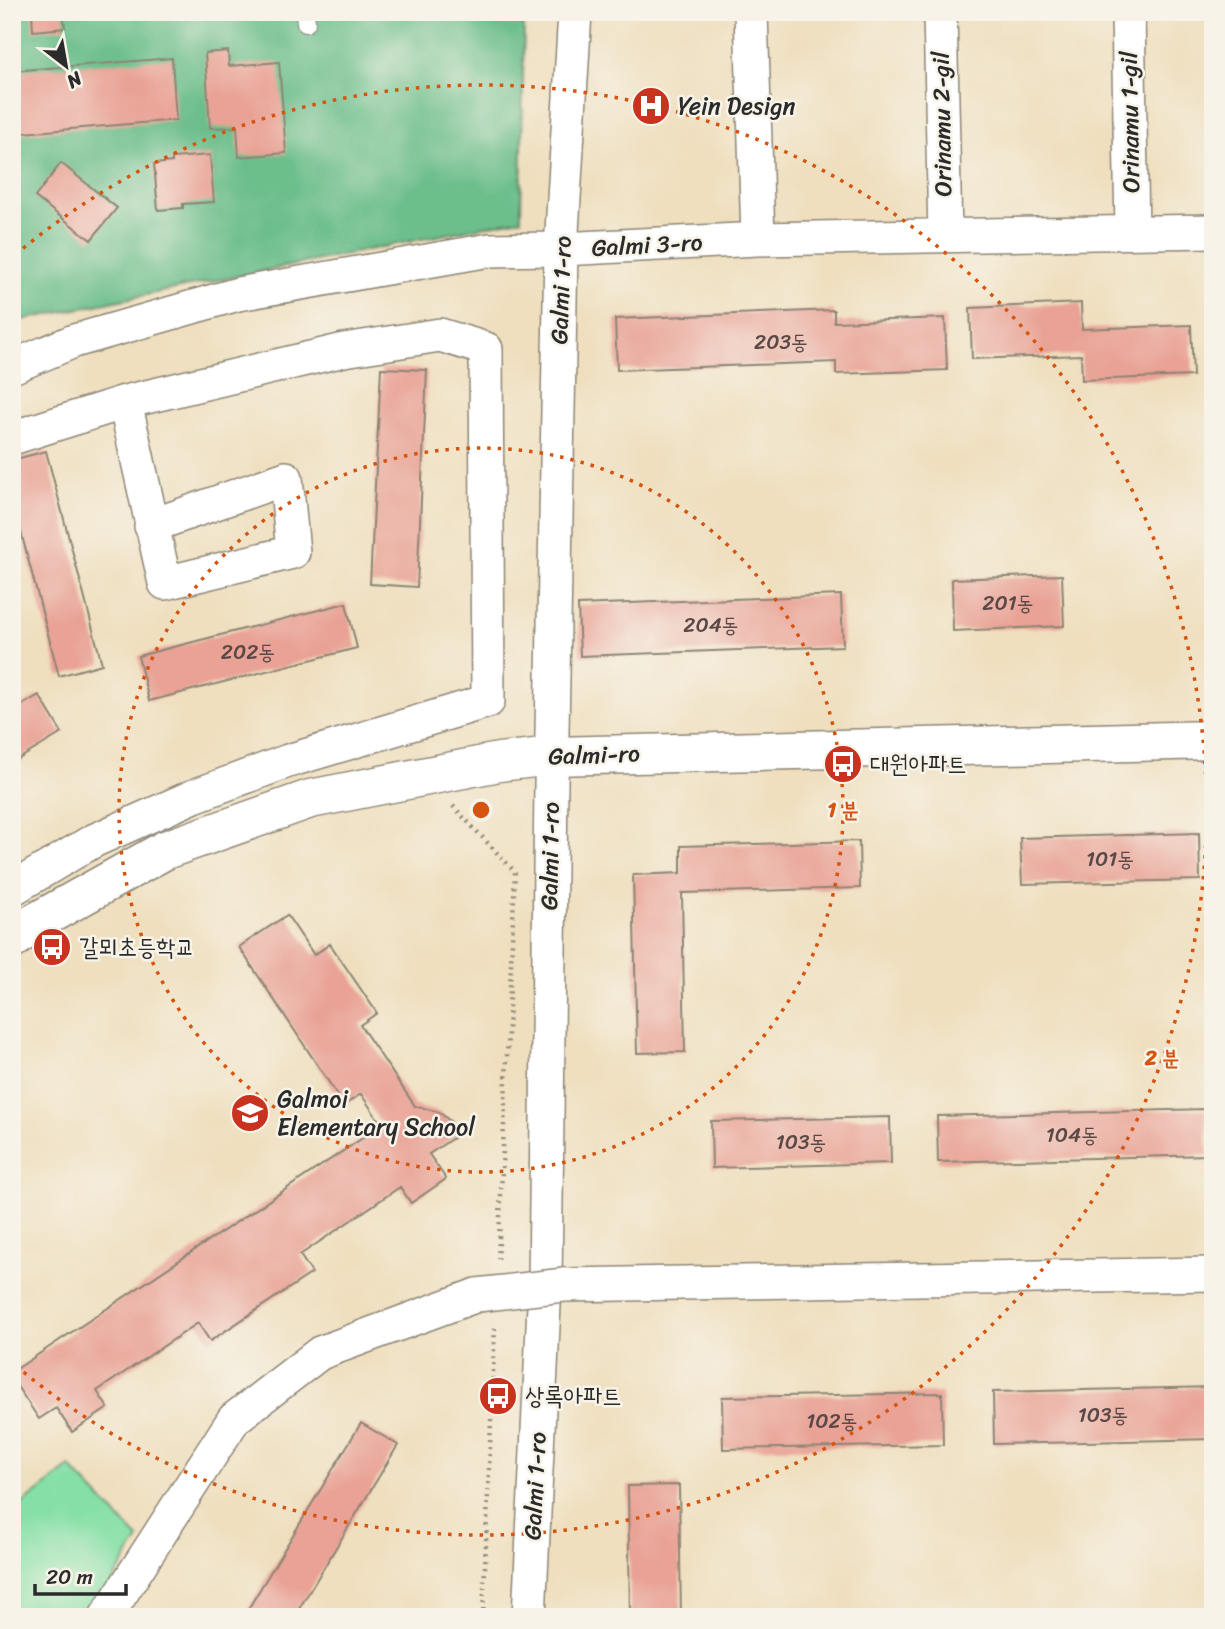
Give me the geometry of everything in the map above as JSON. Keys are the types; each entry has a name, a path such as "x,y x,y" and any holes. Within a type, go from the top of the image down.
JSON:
{"street":[{"name":"Galmi 1-ro","path":"529,1617 545,1285 561,249 575,12"},
{"path":"751,12 758,239"},
{"name":"Orinamu 2-gil","path":"940,12 945,235"},
{"name":"Orinamu 1-gil","path":"1128,12 1132,232"},
{"name":"Galmi 3-ro","path":"12,367 74,341 238,294 490,250 758,239 1213,231"},
{"path":"12,438 125,402 344,350 440,335 486,349 488,701 288,761 194,796 93,841 12,889"},
{"path":"125,402 151,526"},
{"name":"Galmi-ro","path":"12,940 34,923 165,850 310,799 499,762 552,755 1213,740"},
{"path":"106,1617 234,1419 320,1353 564,1285 1213,1274"}],"path":[{"path":"463,801 451,804 515,872 498,1265"},
{"path":"483,1617 486,1305"}],"green space":[{"path":"12,12 524,12 521,219 12,322"},
{"path":"70,1467 139,1539 90,1617 12,1617 12,1512"}],"building":[{"path":"32,12 63,12 65,28 33,31"},
{"path":"228,51 229,66 279,62 286,153 239,157 237,127 210,128 205,53"},
{"path":"172,58 176,120 12,134 12,71"},
{"path":"210,155 214,202 183,204 183,208 158,210 154,164 172,162 172,158"},
{"path":"61,163 117,208 91,240 35,197"},
{"path":"1081,303 1082,329 1191,325 1193,376 1082,380 1081,355 972,359 970,308"},
{"path":"834,310 834,322 945,318 947,370 836,374 836,362 617,370 615,319"},
{"path":"381,368 427,370 417,587 370,584"},
{"path":"46,451 102,664 59,676 12,498 12,460"},
{"path":"1062,575 1064,626 953,631 952,579"},
{"path":"841,595 843,646 580,656 578,605"},
{"path":"346,603 357,648 149,701 138,656"},
{"path":"39,695 62,733 12,763 12,711"},
{"path":"1199,833 1200,880 1022,884 1020,838"},
{"path":"859,841 860,888 682,893 685,1052 637,1053 633,875 681,873 681,846"},
{"path":"287,915 314,955 330,944 377,1013 360,1025 415,1106 439,1112 451,1122 459,1134 429,1154 446,1179 411,1203 400,1187 300,1255 312,1273 210,1341 198,1323 97,1391 108,1408 72,1432 56,1408 39,1419 12,1379 12,1372 382,1125 361,1094 344,1105 239,947"},
{"path":"1206,1109 1208,1155 938,1162 937,1116"},
{"path":"890,1117 891,1163 712,1168 711,1121"},
{"path":"1213,1387 1213,1439 994,1444 993,1392"},
{"path":"942,1393 943,1445 723,1449 722,1397"},
{"path":"361,1423 398,1445 294,1617 249,1617 245,1614"},
{"path":"679,1485 681,1617 630,1617 628,1486"}],"place":[{"name":"Yein Design","path":"651,106"},
{"name":"대원아파트","path":"843,764"},
{"name":"갈뫼초등학교","path":"52,947"},
{"name":"Galmoi Elementary School","path":"250,1113"},
{"name":"상록아파트","path":"498,1396"}]}
